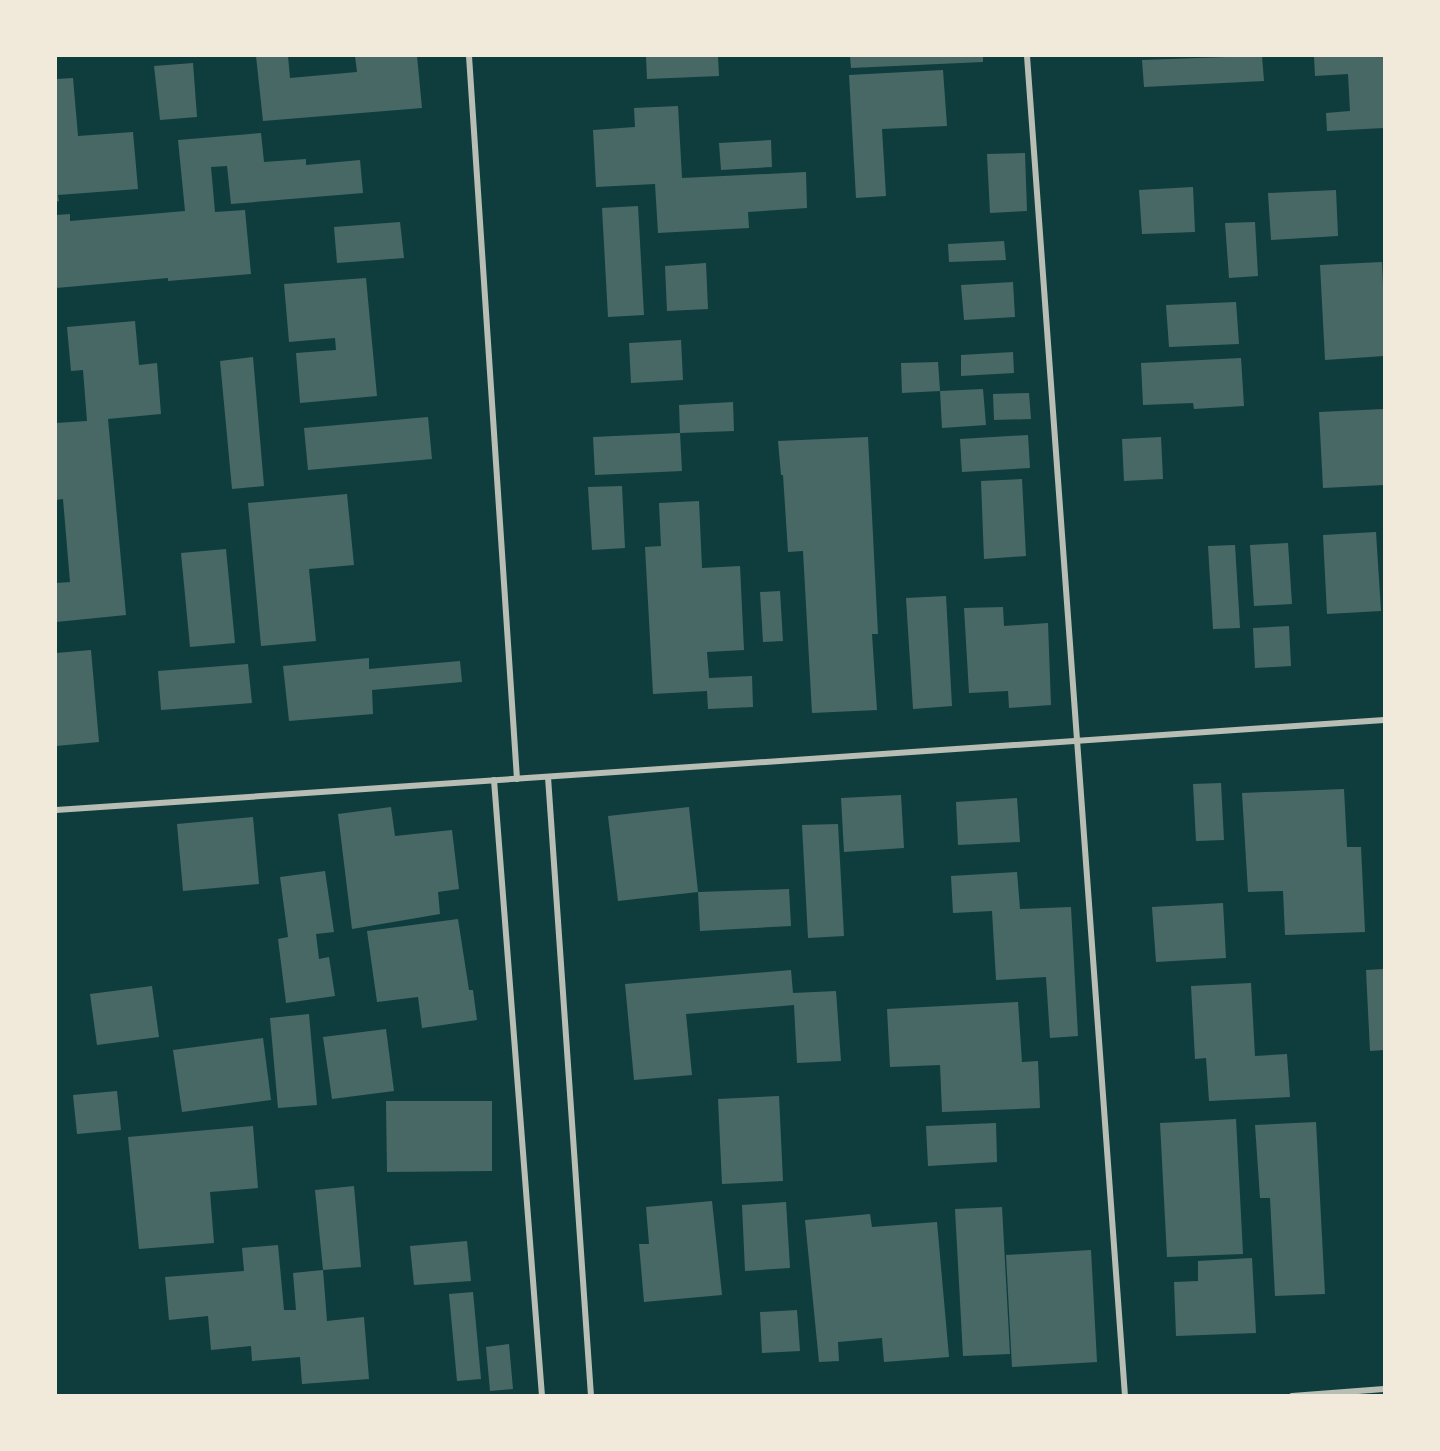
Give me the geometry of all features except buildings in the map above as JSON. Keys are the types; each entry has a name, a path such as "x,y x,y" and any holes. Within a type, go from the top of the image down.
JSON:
{"street":[{"path":"469,56 517,779"},
{"path":"1027,56 1125,1395"},
{"path":"56,810 1384,720"},
{"path":"548,777 591,1395"},
{"path":"494,780 542,1395"},
{"path":"1292,1395 1384,1389"}]}
